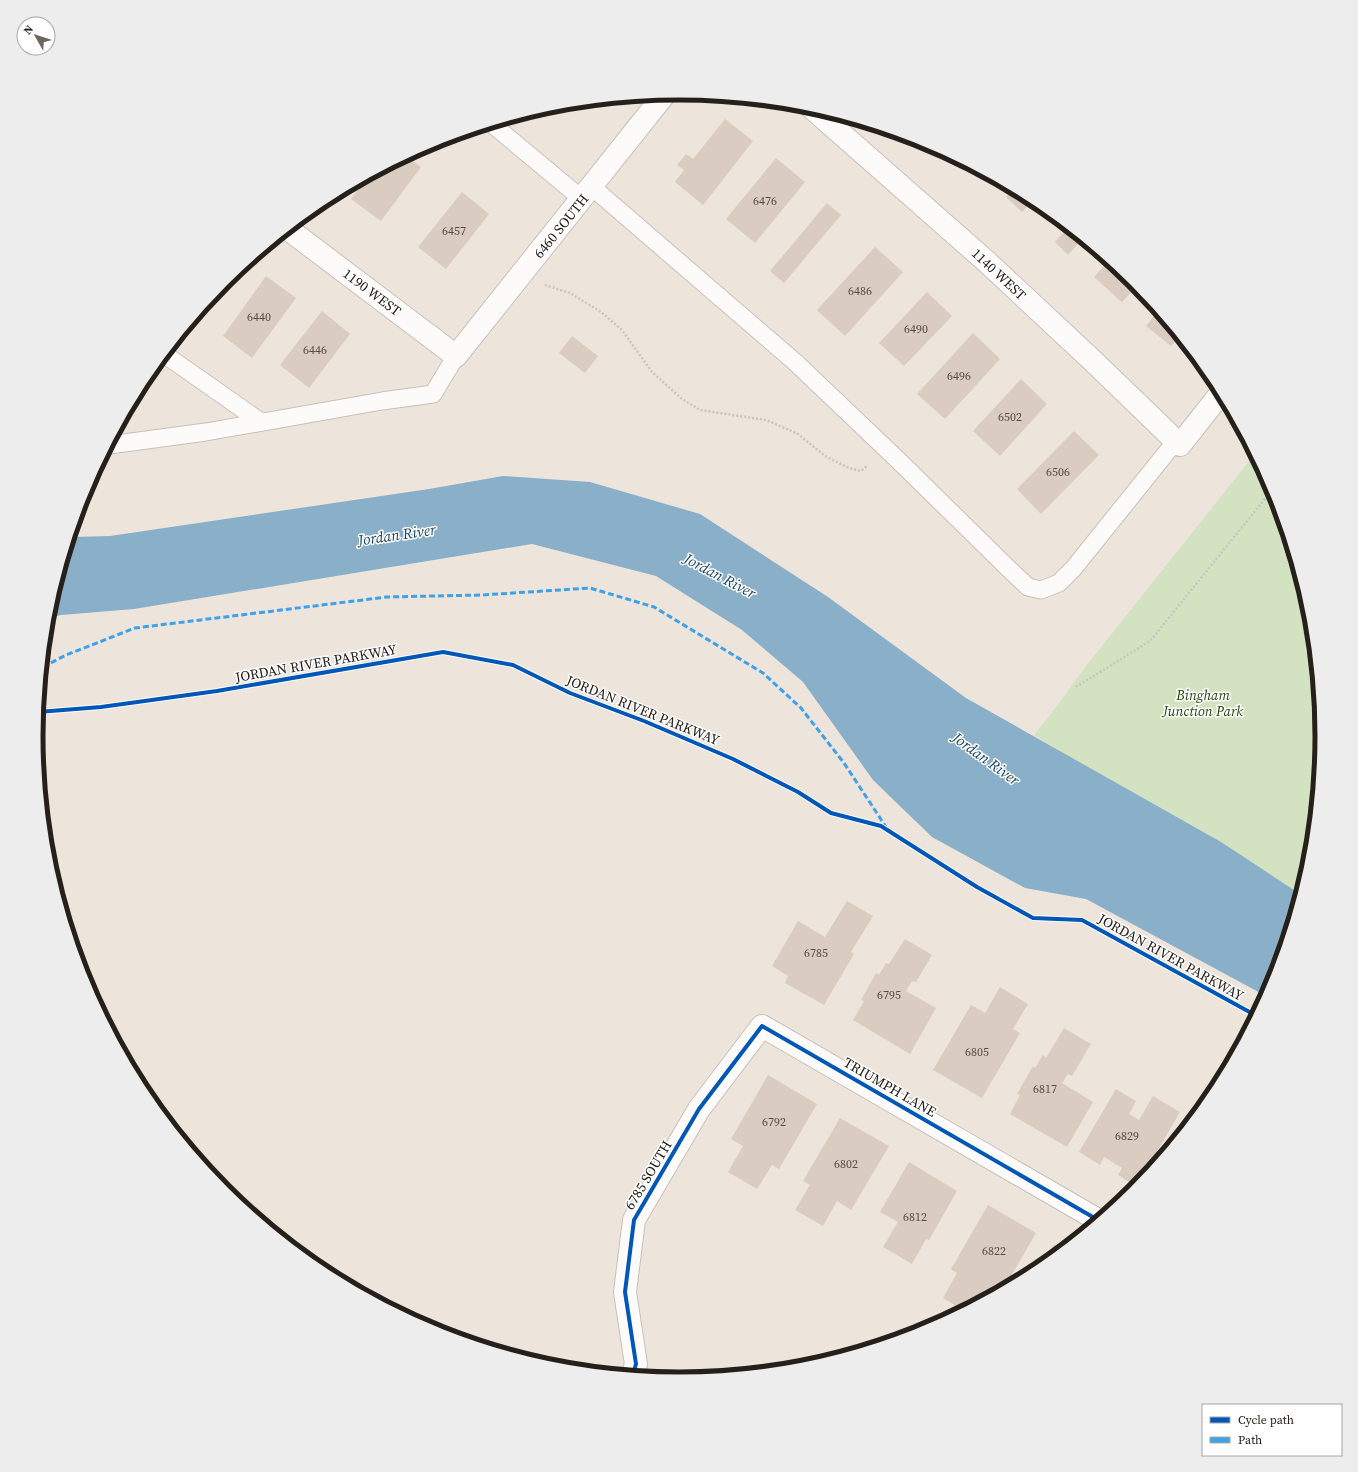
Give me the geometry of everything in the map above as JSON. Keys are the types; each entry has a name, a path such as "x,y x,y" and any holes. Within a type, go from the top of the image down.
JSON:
{"street":[{"name":"6460 SOUTH","path":"456,356 659,100"},
{"name":"1140 WEST","path":"822,117 987,262 1093,361 1178,444"},
{"name":"1190 WEST","path":"291,232 456,356"},
{"path":"1178,444 1217,398"},
{"name":"TRIUMPH LANE","path":"699,1109 762,1026 1094,1218"},
{"name":"6785 SOUTH","path":"634,1371 636,1364 625,1292 634,1220 699,1109"}],"lane":[{"path":"497,127 587,193 795,362 1028,587 1041,590 1059,583 1073,569 1178,444"},
{"path":"115,444 433,394 456,356"},
{"path":"168,357 261,422"}],"path":[{"path":"517,280 541,284 570,293 601,312 622,330 652,372 682,400 700,410 766,420 798,434 826,456 849,468 861,471 884,447"},
{"path":"1076,687 1150,641 1268,495"}],"green space":[{"name":"Bingham Junction Park","path":"1251,459 1267,493 1293,571 1303,612 1310,653 1314,694 1314,778 1310,819 1303,860 1294,897 1034,735 1086,666"}],"water":[{"name":"Jordan River","path":"503,476 590,482 700,514 828,597 966,698 1221,842 1295,891 1281,940 1260,993 1086,899 1025,888 932,837 873,780 803,682 742,630 656,576 532,544 134,609 54,617 65,571 75,537 110,536 429,489"}],"building":[{"path":"725,119 753,141 703,205 675,182 684,170 677,165 686,154 693,159"},
{"path":"776,158 805,182 755,243 726,219"},
{"path":"411,160 421,167 381,221 351,199 362,184"},
{"path":"462,192 489,214 446,269 418,247"},
{"path":"1010,193 1029,205 1022,212 1006,197"},
{"path":"827,203 841,215 784,283 770,271"},
{"path":"1065,230 1079,242 1068,255 1055,242"},
{"path":"875,247 903,272 845,336 817,310"},
{"path":"1105,265 1133,290 1122,302 1094,277"},
{"path":"266,276 296,298 252,358 223,336"},
{"path":"927,292 952,316 904,366 879,343"},
{"path":"322,311 350,334 309,388 280,365"},
{"path":"1155,315 1176,340 1171,346 1146,326"},
{"path":"973,333 1000,359 945,419 917,394"},
{"path":"572,336 598,356 585,373 559,353"},
{"path":"1021,379 1047,404 1000,456 973,431"},
{"path":"1074,431 1099,455 1041,514 1017,489"},
{"path":"847,901 873,916 851,952 854,954 824,1005 785,983 788,976 772,966 798,921 825,937"},
{"path":"905,939 932,955 916,982 912,981 906,991 936,1008 910,1054 853,1020 864,1001 861,1000 876,973 879,975 886,963 889,964"},
{"path":"1000,987 1028,1004 1013,1029 1020,1033 982,1098 933,1070 971,1005 985,1013"},
{"path":"1064,1028 1091,1044 1072,1076 1068,1074 1062,1083 1093,1102 1067,1147 1010,1114 1020,1095 1017,1094 1033,1066 1035,1068 1043,1055 1046,1058"},
{"path":"768,1075 817,1104 779,1169 772,1165 757,1189 728,1172 743,1146 731,1139"},
{"path":"1116,1089 1136,1101 1129,1114 1139,1120 1153,1096 1180,1112 1151,1161 1131,1184 1118,1175 1122,1168 1104,1157 1100,1165 1079,1152"},
{"path":"840,1118 889,1146 851,1210 837,1201 823,1226 795,1210 810,1185 803,1181"},
{"path":"909,1162 957,1191 929,1240 926,1239 912,1264 883,1247 898,1222 880,1212"},
{"path":"988,1205 1036,1233 1009,1279 989,1291 985,1289 982,1295 958,1307 943,1298 957,1273 951,1269"},
{"path":"1054,1245 1058,1247 1049,1253"}],"marked path":[{"path":"47,665 66,655 135,628 387,597 482,595 590,588 654,607 763,673 801,708 844,763 886,827"}],"cycle path":[{"name":"JORDAN RIVER PARKWAY","path":"44,712 101,707 217,691 443,652 513,665 570,693 644,721 733,759 798,792 831,813 881,826 977,887 1033,918 1082,920 1251,1013"},
{"path":"634,1371 636,1364 625,1292 634,1220 699,1109 762,1026 1094,1218"}]}
